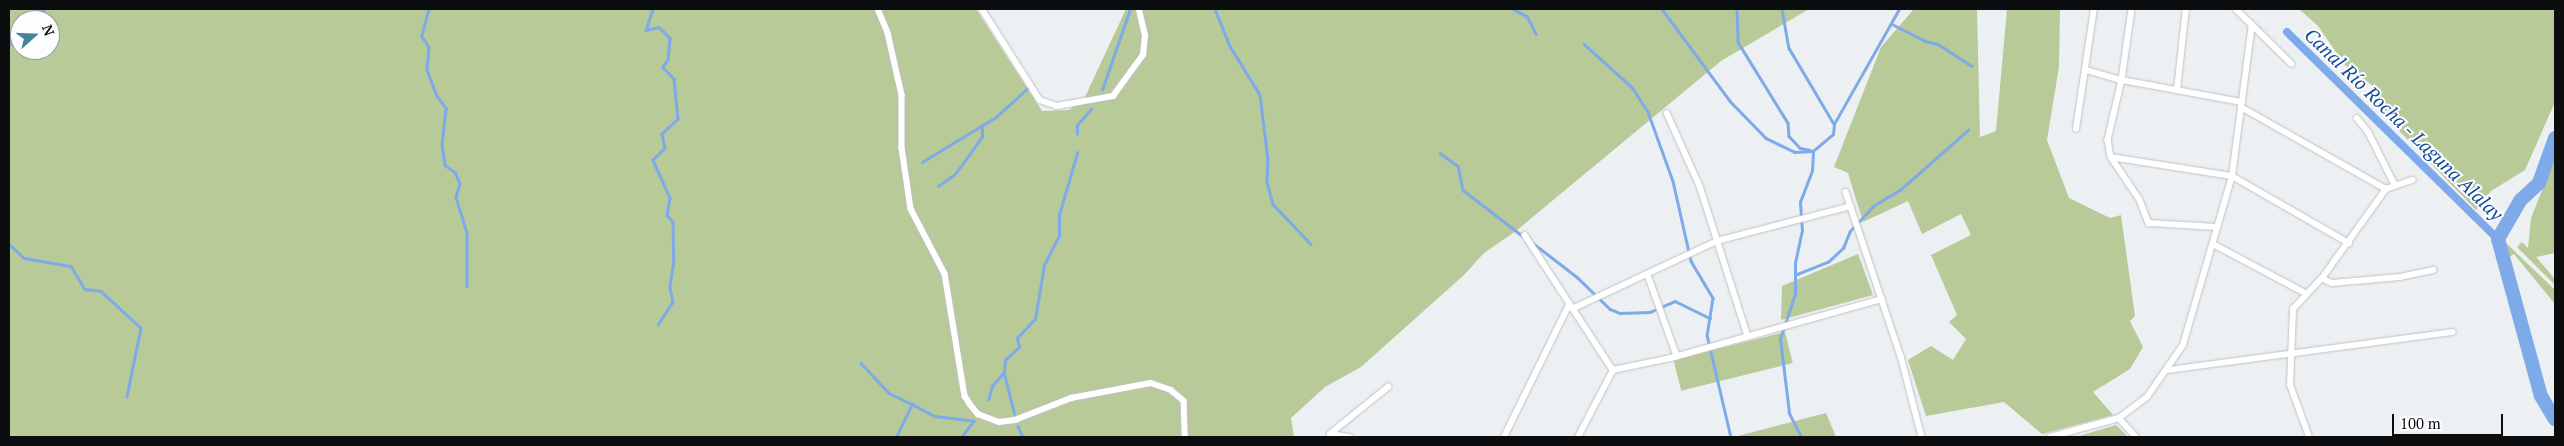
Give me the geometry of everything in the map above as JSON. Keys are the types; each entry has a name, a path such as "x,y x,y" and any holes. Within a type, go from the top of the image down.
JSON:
{"street":[{"path":"878,9 888,33 902,95 903,156 910,210 945,274 965,396 970,404 987,420 1007,421 1071,398 1151,383 1171,390 1184,401 1185,437"},
{"path":"982,9 1040,100 1057,106 1113,96 1143,54 1145,36 1139,9"},
{"path":"2076,129 2094,9"},
{"path":"2132,9 2122,80 2108,140 2112,157 2140,200 2149,223 2217,227"},
{"path":"2176,90 2186,9"},
{"path":"2236,9 2292,64"},
{"path":"2050,437 2119,418 2147,397 2168,370 2183,345 2232,176 2252,25"},
{"path":"2086,70 2122,80 2242,105 2386,189"},
{"path":"1667,112 1700,186 1748,336"},
{"path":"2357,118 2369,133 2395,185"},
{"path":"2112,157 2232,176 2348,243"},
{"path":"2309,437 2290,385 2293,309 2322,278 2386,189 2412,180"},
{"path":"1846,192 1882,299 1922,437"},
{"path":"1504,437 1571,307 1648,275 1717,241 1851,206"},
{"path":"1526,236 1613,370"},
{"path":"2213,244 2307,294"},
{"path":"2322,278 2332,283 2400,276 2433,270"},
{"path":"1648,275 1677,356"},
{"path":"1613,370 1677,356 1882,299"},
{"path":"2168,370 2452,332"},
{"path":"1578,437 1613,370"},
{"path":"1350,437 1330,434 1388,387"},
{"path":"2119,418 2136,437"}],"green space":[{"path":"9,9 976,9 1042,111 1069,110 1085,97 1126,9 1809,9 1721,61 1516,231 1484,253 1464,275 1361,367 1325,387 1291,418 1294,437 9,437"},
{"path":"1914,9 1977,9 1980,137 1996,131 2007,9 2060,9 2059,67 2047,140 2069,198 2110,218 2121,215 2135,316 2130,321 2143,347 2130,369 2093,392 2113,415 2042,434 2004,402 1926,416 1908,360 1931,346 1953,360 1966,339 1949,322 1957,315 1931,255 1971,235 1961,214 1922,234 1908,201 1863,222 1848,173 1834,167 1881,47"},
{"path":"2299,9 2555,9 2555,102 2525,170 2491,191 2476,210 2379,110 2382,102 2373,86 2345,65 2318,26"},
{"path":"2555,158 2555,253 2536,257 2555,279 2555,285 2517,247 2522,242 2528,248 2531,218"},
{"path":"2505,242 2555,290 2555,304 2514,254 2508,258"},
{"path":"1858,254 1873,295 1781,320 1782,286"},
{"path":"1785,332 1793,363 1681,391 1673,360"},
{"path":"1826,413 1836,437 1734,437"},
{"path":"2116,425 2128,437 2076,437"}],"waterway":[{"path":"429,9 422,36 429,47 427,70 437,96 446,108 442,144 445,165 455,172 460,184 456,197 467,234 467,286"},
{"path":"653,9 646,30 659,27 670,38 668,60 663,67 674,79 678,119 662,134 665,148 653,160 670,198 667,215 673,222 674,261 670,287 673,302 658,325"},
{"path":"1102,90 1130,9"},
{"path":"1215,9 1230,46 1260,95 1268,160 1267,182 1273,204 1311,244"},
{"path":"1513,9 1527,16 1536,34"},
{"path":"1662,9 1730,101 1766,138 1795,152 1813,151"},
{"path":"1737,9 1738,42 1788,123 1789,136 1800,148 1810,150"},
{"path":"1782,9 1789,48 1834,124"},
{"path":"1801,437 1789,413 1780,339 1795,294 1795,263 1802,231 1800,202 1812,171 1813,151 1833,134 1834,124 1899,9"},
{"path":"1892,24 1925,41 1938,44 1972,66"},
{"name":"Canal Río Rocha - Laguna Alalay","path":"2287,32 2498,239"},
{"path":"1584,44 1632,87 1648,112 1673,181 1691,261 1713,298 1707,335 1731,437"},
{"path":"922,162 996,117 1030,86"},
{"path":"1077,134 1077,125 1091,109"},
{"path":"938,186 954,175 964,162 982,136 982,125"},
{"path":"1795,275 1828,262 1843,248 1850,231 1873,206 1900,190 1968,130"},
{"path":"2555,138 2539,183 2520,201 2498,239 2541,396 2555,419"},
{"path":"988,400 992,386 1004,372 1005,360 1019,347 1017,338 1035,319 1044,265 1059,235 1059,215 1077,153"},
{"path":"1440,153 1458,166 1463,190 1524,237"},
{"path":"1533,243 1577,277 1610,309 1620,313 1650,312 1675,301 1710,318"},
{"path":"9,244 24,258 71,266 85,289 101,291 141,328 127,397"},
{"path":"861,363 889,393 912,404"},
{"path":"1004,372 1015,415"},
{"path":"896,437 912,404 935,416 974,421 962,437"},
{"path":"1018,426 1023,437"}]}
